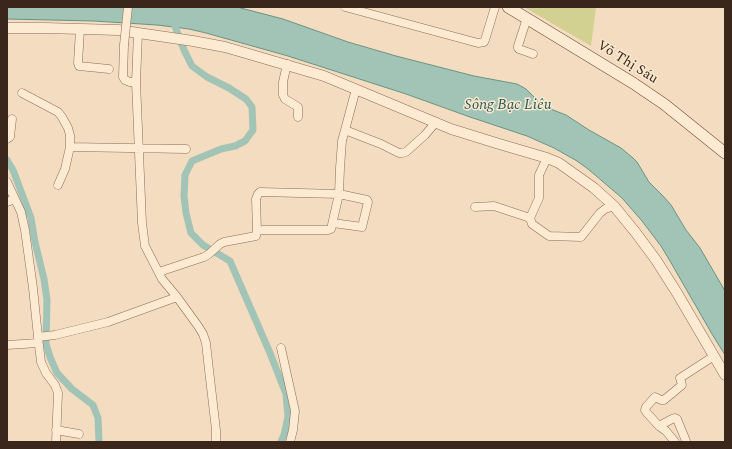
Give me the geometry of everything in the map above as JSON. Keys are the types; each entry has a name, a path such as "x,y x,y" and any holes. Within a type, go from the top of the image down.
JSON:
{"main road":[{"name":"Võ Thị Sáu","path":"508,7 633,83 664,104 725,152"}],"street":[{"path":"128,7 124,44 123,78 130,82 136,82"},
{"path":"345,7 478,43 484,42 485,40 494,7"},
{"path":"527,18 518,48 533,54"},
{"path":"7,28 118,30 225,47 324,76 451,128 559,163 594,188 614,206 636,233 656,260 677,293 725,375"},
{"path":"80,29 79,66 109,69"},
{"path":"138,33 136,82 144,246 162,279 177,297 203,334 206,343 216,430 216,442"},
{"path":"287,64 283,82 283,96 285,99 298,107 298,117"},
{"path":"257,231 331,229 339,194 342,141 356,89"},
{"path":"22,93 58,112 62,116 68,128 70,135 70,147 65,169 58,185"},
{"path":"7,139 10,137 12,119"},
{"path":"345,130 402,153 406,152 425,135 436,122"},
{"path":"70,147 186,149"},
{"path":"547,158 539,175 539,198 530,218 532,224 549,236 582,238 600,213 605,209 614,206"},
{"path":"7,182 11,200 21,212 26,230 33,288 42,338 42,365 55,385 58,393 56,442"},
{"path":"158,272 204,257 224,242 255,237 257,231 256,200 260,192 339,194 367,200 368,202 362,227 333,223"},
{"path":"475,207 494,206 530,218"},
{"path":"7,345 108,322 177,297"},
{"path":"281,348 295,411 290,442"},
{"path":"675,442 666,431 647,414 645,410 646,407 655,397 664,400 682,385 680,378 714,356"},
{"path":"659,426 672,419 677,419 686,442"},
{"path":"56,430 79,434"}],"shaded area":[{"path":"524,7 596,7 591,46"}],"water":[{"name":"Sông Bạc Liêu","path":"7,7 237,7 283,19 348,42 396,56 474,76 517,84 526,89 543,105 566,115 621,148 637,162 649,182 671,205 686,230 700,248 725,291 725,355 661,246 642,221 622,198 588,169 554,148 527,136 406,94 288,56 206,33 189,29 157,25 94,21 7,19"}],"waterway":[{"path":"175,19 175,26 192,66 207,77 229,88 246,99 252,107 253,130 245,141 192,161 185,175 184,196 191,233 203,245 230,261 270,353 286,394 288,417 281,442"},
{"path":"7,160 13,170 31,218 47,300 46,344 50,357 57,373 72,389 93,405 98,418 99,442"}]}
